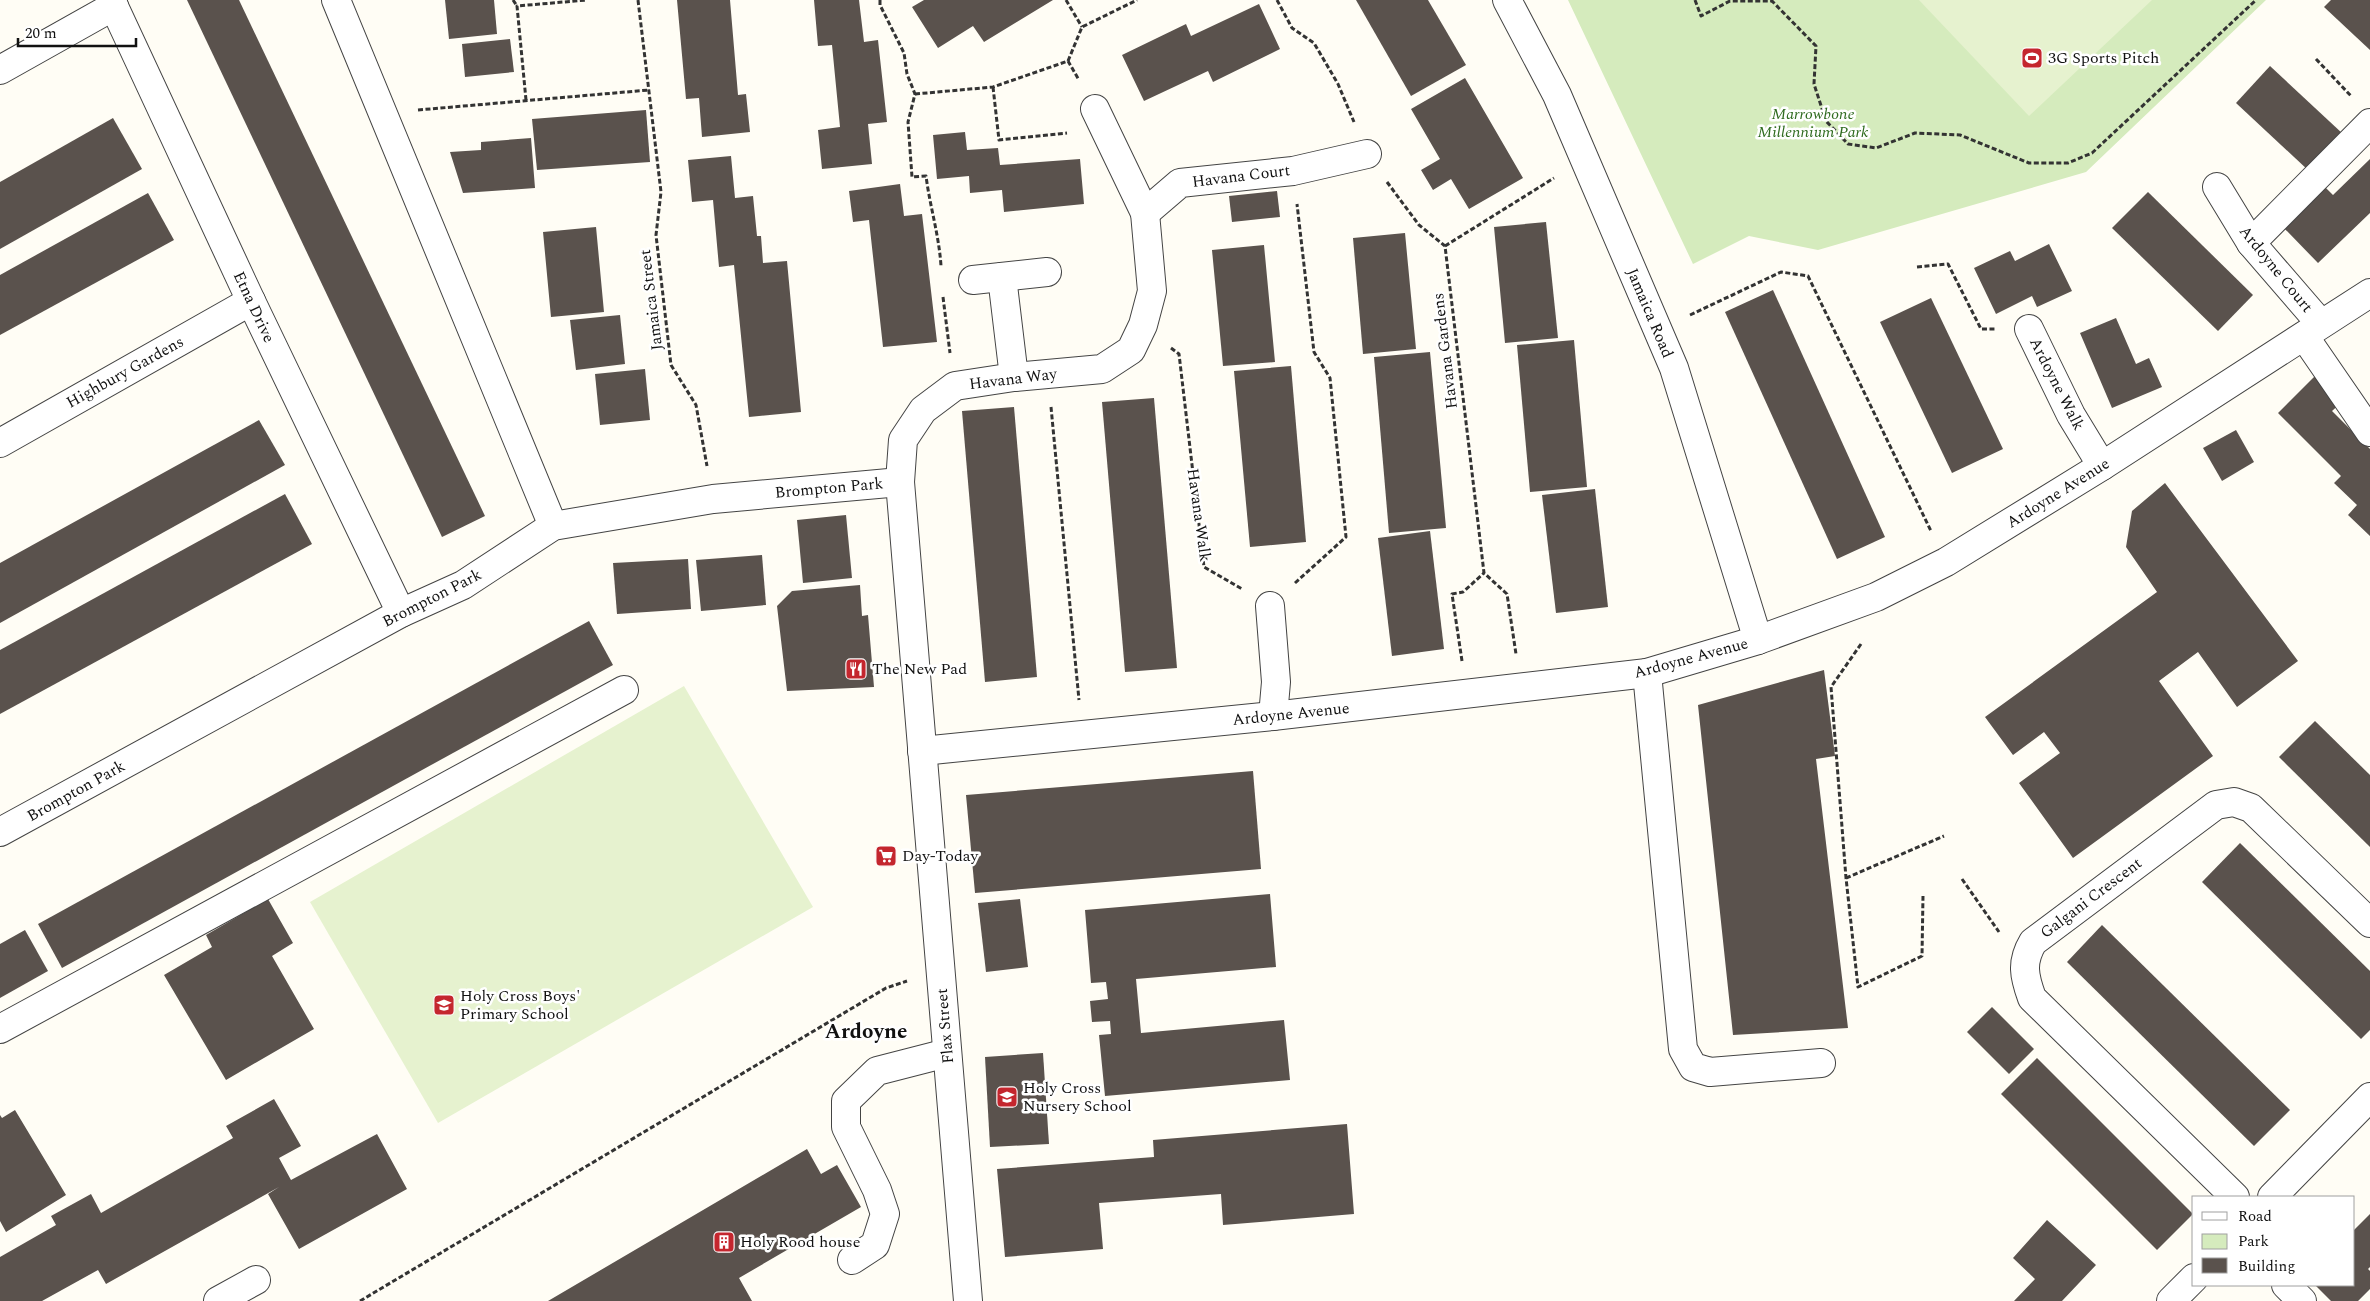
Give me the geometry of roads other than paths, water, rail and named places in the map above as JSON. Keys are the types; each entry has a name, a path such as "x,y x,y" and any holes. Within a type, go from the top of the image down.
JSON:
{"street":[{"path":"336,0 553,526"},
{"name":"Jamaica Road","path":"1507,0 1557,95 1674,368 1758,640"},
{"path":"0,70 112,3"},
{"name":"Etna Drive","path":"112,3 251,301 401,613"},
{"path":"2251,243 2363,113"},
{"path":"1100,119 1145,213"},
{"name":"Havana Court","path":"1145,213 1180,183 1293,171 1367,154"},
{"name":"Ardoyne Court","path":"2217,187 2251,243 2312,330 2370,432"},
{"name":"Havana Way","path":"922,751 900,482 903,440 924,410 955,386 1014,377 1102,369 1131,350 1143,326 1152,291 1145,213"},
{"path":"973,280 1047,272"},
{"path":"1002,277 1014,377"},
{"name":"Ardoyne Avenue","path":"922,751 1273,716 1647,673 1758,640 1876,597 1946,562 2102,466 2370,293"},
{"name":"Highbury Gardens","path":"0,443 251,301"},
{"name":"Ardoyne Walk","path":"2029,329 2071,415 2102,466"},
{"name":"Brompton Park","path":"0,832 401,613 463,585 553,526 713,499 900,482"},
{"path":"1270,606 1276,682 1273,716"},
{"path":"1647,673 1683,1049 1693,1067 1710,1072 1821,1063"},
{"path":"0,1029 624,690"},
{"name":"Flax Street","path":"922,751 968,1301"},
{"name":"Galgani Crescent","path":"2234,1196 2032,998 2023,967 2026,953 2033,942 2216,805 2234,802 2251,808 2370,923"},
{"path":"852,1260 876,1245 885,1214 877,1190 846,1127 846,1101 877,1071 947,1053"},
{"path":"2273,1196 2370,1097"},
{"path":"218,1301 256,1280"},
{"path":"2171,1301 2192,1280"},
{"path":"2287,1286 2302,1301"}],"place":[{"name":"3G Sports Pitch","path":"2032,58"},
{"name":"The New Pad","path":"856,669"},
{"name":"Day-Today","path":"886,856"},
{"name":"Holy Cross Boys' Primary School","path":"444,1005"},
{"name":"Holy Cross Nursery School","path":"1007,1097"},
{"name":"Holy Rood house","path":"724,1242"}],"district":[{"name":"Ardoyne","path":"866,1032"}],"park label":[{"name":"Marrowbone Millennium Park","path":"1813,123"}]}
